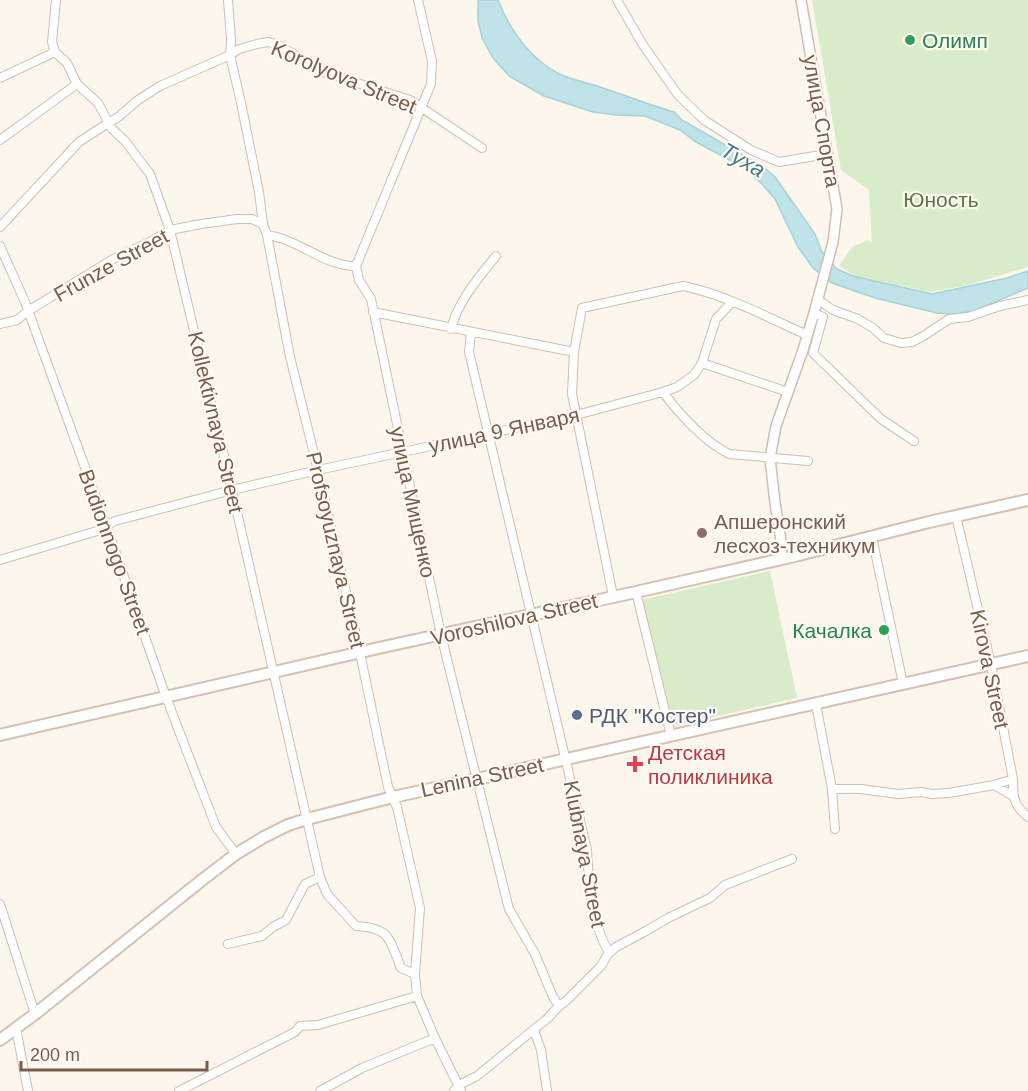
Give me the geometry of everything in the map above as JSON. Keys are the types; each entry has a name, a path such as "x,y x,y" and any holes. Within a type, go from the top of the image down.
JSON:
{"main road":[{"name":"Voroshilova Street","path":"0,735 636,592 1028,500"},
{"name":"Lenina Street","path":"0,1040 236,854 288,825 393,796 1028,656"}],"street":[{"path":"0,78 55,52 52,42 56,0"},
{"name":"Profsoyuznaya Street","path":"228,0 230,55 290,357 360,653 388,787 397,807 420,908 415,974 417,996 458,1089"},
{"path":"267,235 286,240 344,267 356,266 431,84 432,61 417,0"},
{"path":"617,0 643,45 678,95 704,120 751,150 779,162 827,154"},
{"name":"улица Спорта","path":"780,559 782,547 770,458 776,426 818,299 833,242 837,209 801,0"},
{"name":"Korolyova Street","path":"0,227 79,142 117,118 138,100 160,86 239,49 268,42 279,45 320,70 410,100 482,148"},
{"name":"Kollektivnaya Street","path":"55,52 67,63 77,84 98,103 112,129 125,141 150,174 170,231 232,490 320,877 327,894 356,926 381,930 388,938 401,968 415,974"},
{"path":"0,140 77,84"},
{"name":"Frunze Street","path":"0,324 17,320 115,258 170,231 237,219 252,219 263,224"},
{"name":"Budionnogo Street","path":"0,246 25,302 166,697 216,826 236,854"},
{"path":"451,329 453,320 472,285 496,255"},
{"name":"улица Мищенко","path":"356,266 359,280 371,299 441,635 509,909 535,954 559,1006"},
{"path":"613,596 572,394 574,352 582,308 683,286 695,288 732,302 807,335"},
{"path":"818,299 833,310 858,319 884,338 901,343 912,342 949,318 968,317 1000,306 1028,300"},
{"path":"732,302 716,319 702,363 788,392"},
{"path":"373,312 574,352"},
{"path":"814,313 823,317 813,353 881,419 914,441"},
{"name":"Klubnaya Street","path":"471,332 469,352 587,850 589,886 594,916 609,953"},
{"name":"улица 9 Января","path":"0,560 97,531 115,521 232,490 576,415 663,392 677,387 694,375 702,363"},
{"path":"663,392 676,410 718,449 729,454 808,462"},
{"name":"Kirova Street","path":"956,516 991,665 1013,779 1013,796 1019,810 1028,817"},
{"path":"872,537 903,684"},
{"path":"636,592 671,736"},
{"path":"816,704 832,789 835,830"},
{"path":"832,789 861,789 898,794 921,792 941,794 1013,779"},
{"path":"993,785 1013,796"},
{"path":"1019,810 1028,808"},
{"path":"458,1089 548,1018 601,966 616,947 710,898 725,885 792,859"},
{"path":"228,944 262,936 286,920 305,884 320,877"},
{"path":"0,904 35,1014"},
{"path":"179,1091 295,1032 300,1026 318,1025 417,996"},
{"path":"16,1028 28,1091"},
{"path":"534,1029 541,1050 547,1091"},
{"path":"320,1091 362,1068 435,1038"}],"green space":[{"name":"Юность","path":"812,0 1028,0 1028,267 968,285 930,292 856,276 839,266 852,247 868,240 872,243 869,190 841,170"},
{"path":"770,571 797,698 670,727 641,600"}],"water":[{"name":"Туха","path":"478,0 498,0 522,42 539,60 559,74 674,112 682,120 764,167 775,177 815,234 822,252 837,269 853,276 932,294 1007,278 1028,271 1028,288 974,311 956,314 937,313 875,298 832,283 813,268 798,247 775,199 741,166 696,142 680,130 645,116 593,112 544,96 509,76 493,58 482,38 478,21"}],"place":[{"name":"Олимп","path":"910,40"},
{"name":"Апшеронский лесхоз-техникум","path":"702,533"},
{"name":"Качалка","path":"884,630"},
{"name":"РДК \"Костер\"","path":"577,715"},
{"name":"Детская поликлиника","path":"635,764"}]}
